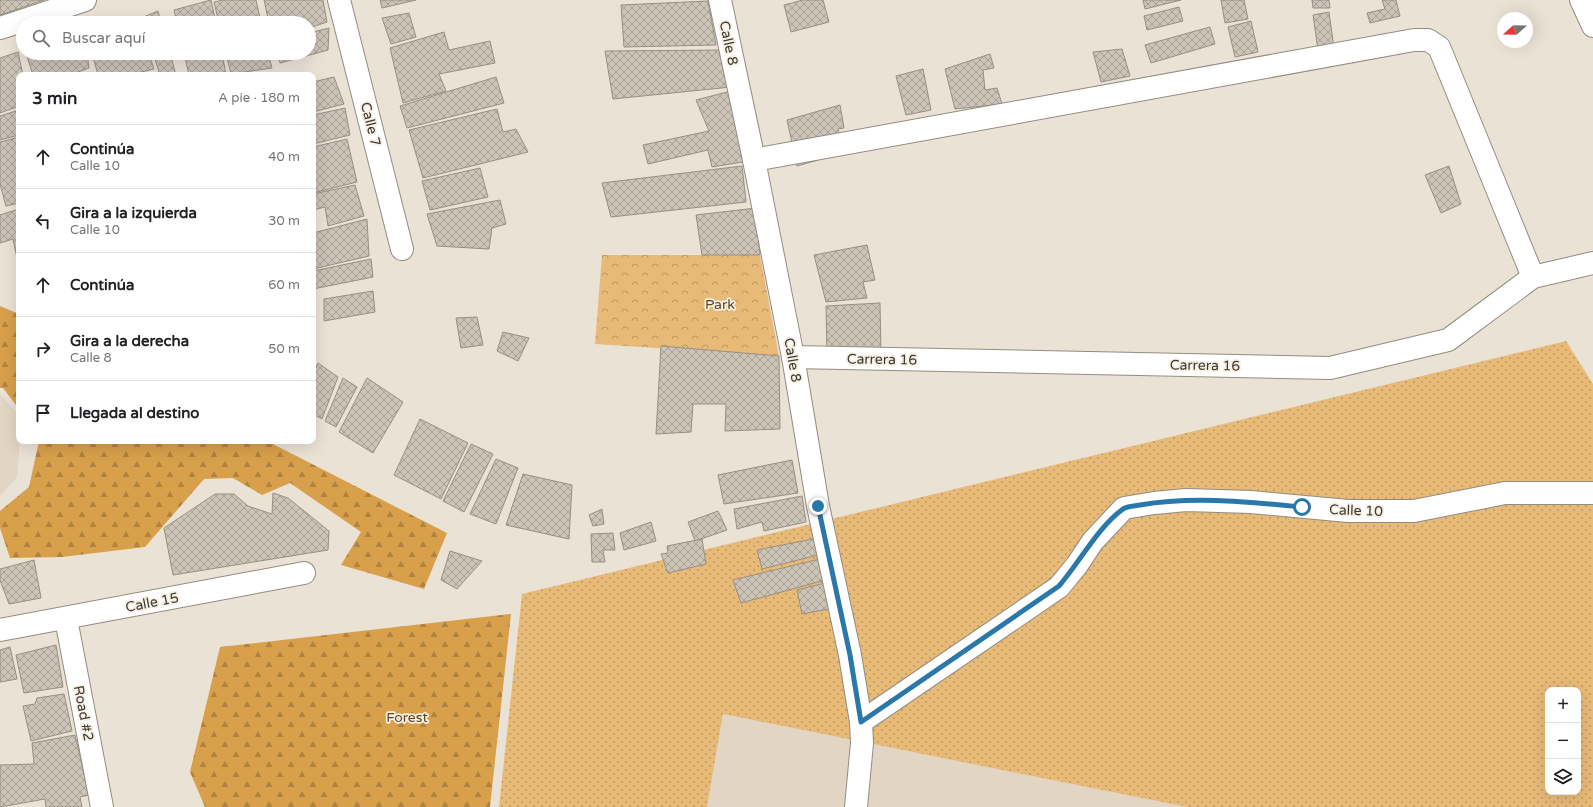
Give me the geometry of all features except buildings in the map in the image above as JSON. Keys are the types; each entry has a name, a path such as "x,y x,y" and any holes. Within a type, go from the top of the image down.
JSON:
{"street":[{"path":"36,16 85,0"},
{"name":"Calle 7","path":"339,0 402,249"},
{"name":"Calle 8","path":"720,0 754,160 792,357 818,506 850,655 861,722 862,743 856,807"},
{"path":"1581,0 1593,26"},
{"path":"0,28 16,23"},
{"path":"754,160 1414,40 1428,40 1439,47 1533,277"},
{"name":"Carrera 16","path":"792,357 1330,368 1448,340 1533,277 1593,263"},
{"name":"Calle 10","path":"861,722 1059,586 1077,565 1093,541 1111,520 1124,508 1186,500 1250,502 1348,511 1414,511 1505,493 1593,493"},
{"name":"Calle 15","path":"0,630 66,619 304,573"},
{"name":"Road #2","path":"66,619 102,807"}],"shaded area":[{"path":"0,394 16,412 16,444 20,444 17,477 0,496"},
{"path":"723,714 1187,807 707,807"}],"green space":[{"name":"Park","path":"602,255 760,255 779,356 595,344"},
{"path":"0,306 16,313 16,405 3,388 0,388"},
{"path":"1566,341 1593,384 1593,807 1187,807 723,714 707,807 499,807 522,594"},
{"path":"38,444 273,444 447,533 424,589 341,565 361,532 290,483 262,495 233,478 204,479 145,547 62,557 10,558 0,528 0,511 29,487"},
{"name":"Forest","path":"511,614 490,807 205,807 190,772 220,647"}],"route":[{"path":"818,506 850,655 861,722 1059,586 1077,565 1093,541 1111,520 1124,508 1186,500 1250,502 1302,507"}]}
